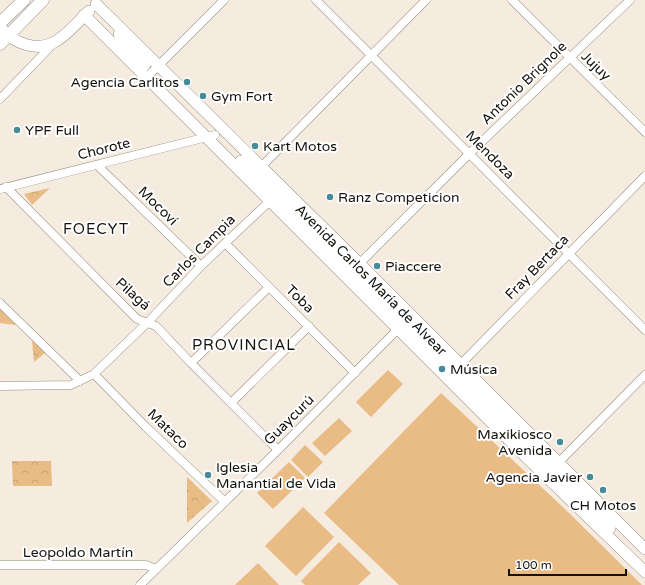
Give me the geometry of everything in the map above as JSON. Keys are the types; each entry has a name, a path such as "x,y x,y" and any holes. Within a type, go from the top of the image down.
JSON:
{"highway":[{"path":"0,23 24,0"},
{"path":"2,36 43,0"}],"main road":[{"path":"2,36 32,46 41,46 56,41 98,2"},
{"name":"Avenida Carlos María de Alvear","path":"98,2 128,47 153,72 211,136 356,267 454,371 552,469 645,572"},
{"name":"Avenida Carlos María de Alvear","path":"84,15 94,25 153,72 261,167 276,195 401,326 454,371 645,562"},
{"name":"Avenida Carlos María de Alvear","path":"108,17 153,72"},
{"name":"Avenida Carlos María de Alvear","path":"94,25 128,47"},
{"name":"Avenida Carlos María de Alvear","path":"356,267 401,326"},
{"name":"Avenida Carlos María de Alvear","path":"552,469 645,549"}],"street":[{"path":"153,72 224,0"},
{"name":"Mendoza","path":"316,0 645,330"},
{"path":"261,167 370,54 426,0"},
{"name":"Jujuy","path":"512,0 645,132"},
{"name":"Antonio Brignole","path":"356,267 568,57 630,0"},
{"path":"0,99 56,41"},
{"name":"Chorote","path":"3,188 211,136"},
{"name":"Mocoví","path":"97,165 200,266"},
{"name":"Fray Bertaca","path":"454,371 645,176"},
{"name":"Pilagá","path":"3,188 137,319 156,326 278,450"},
{"name":"Carlos Campia","path":"0,386 55,386 71,384 94,374 147,322 200,266 276,195"},
{"name":"Toba","path":"225,243 355,373"},
{"path":"191,363 269,287"},
{"path":"0,303 80,381"},
{"path":"231,403 309,326"},
{"name":"Guaycurú","path":"140,585 278,450 401,326"},
{"name":"Mataco","path":"94,374 146,427 225,502"},
{"path":"552,469 645,375"},
{"name":"Leopoldo Martín","path":"0,565 146,565 156,569"}],"green space":[{"path":"50,188 32,205 24,194"},
{"path":"0,309 16,325 0,323"},
{"path":"32,341 46,352 34,362"},
{"path":"388,370 403,384 371,417 356,402"},
{"path":"441,393 566,510 642,585 399,585 324,513"},
{"path":"339,418 352,431 325,456 312,443"},
{"path":"305,445 323,462 308,477 291,460"},
{"path":"12,461 51,461 52,486 13,486"},
{"path":"289,462 305,478 273,509 257,493"},
{"path":"187,477 212,501 187,523"},
{"path":"303,507 334,537 296,576 265,546"},
{"path":"339,542 371,573 358,585 305,585 301,581"},
{"path":"258,563 279,585 235,585"}],"place":[{"name":"Agencia Carlitos","path":"187,82"},
{"name":"Gym Fort","path":"203,96"},
{"name":"YPF Full","path":"17,130"},
{"name":"Kart Motos","path":"255,146"},
{"name":"Ranz Competicion","path":"330,197"},
{"name":"Piaccere","path":"377,266"},
{"name":"Música","path":"442,369"},
{"name":"Maxikiosco Avenida","path":"560,442"},
{"name":"Iglesia Manantial de Vida","path":"208,475"},
{"name":"Agencia Javier","path":"590,477"},
{"name":"CH Motos","path":"603,490"}],"district":[{"name":"FOECYT","path":"96,229"},
{"name":"PROVINCIAL","path":"244,345"}]}
